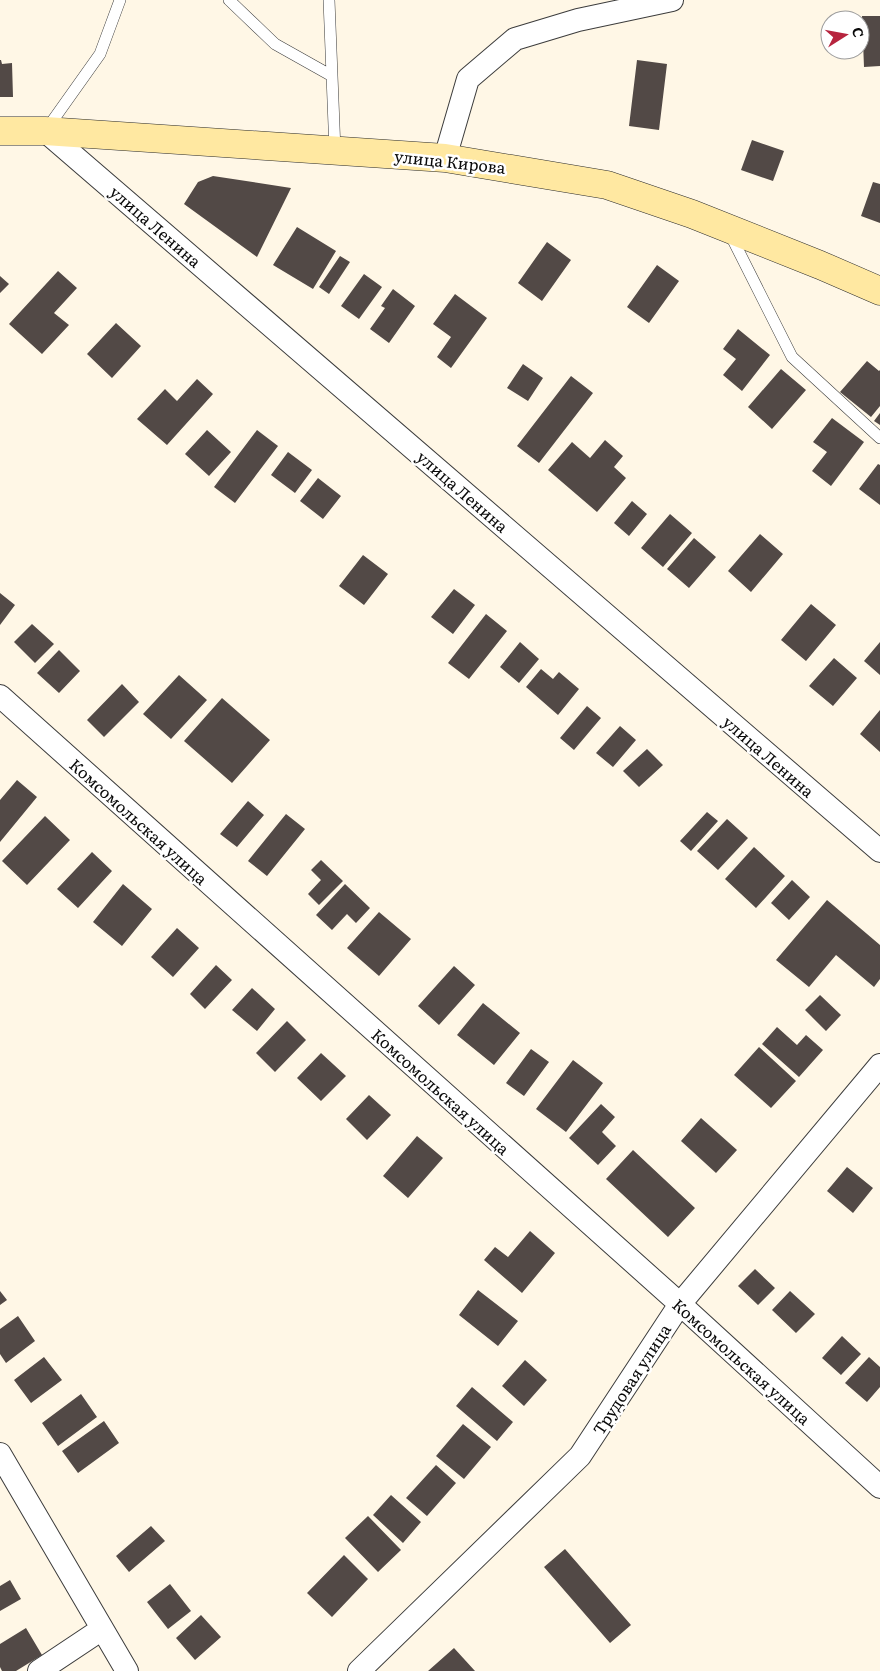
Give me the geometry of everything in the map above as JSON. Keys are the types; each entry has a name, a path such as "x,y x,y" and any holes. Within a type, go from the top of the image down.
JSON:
{"main road":[{"name":"улица Кирова","path":"0,130 45,131 445,158 607,185 727,228 880,291"}],"street":[{"path":"445,158 468,79 515,39 578,20 672,0"},
{"name":"улица Ленина","path":"45,131 880,851"},
{"name":"Комсомольская улица","path":"0,696 680,1304 880,1487"},
{"name":"Трудовая улица","path":"359,1671 580,1456 680,1304 880,1065"},
{"path":"0,1454 127,1671"},
{"path":"39,1671 102,1629"}],"lane":[{"path":"45,131 100,54 120,0"},
{"path":"229,0 276,44 332,76"},
{"path":"328,0 335,151"},
{"path":"727,228 792,357 880,438"}],"building":[{"path":"870,16 880,16 880,66 864,67 864,60 870,60"},
{"path":"0,60 2,64 12,63 13,97 0,97"},
{"path":"637,60 667,64 659,130 629,126"},
{"path":"752,140 784,151 773,181 741,170"},
{"path":"213,176 291,188 257,257 184,204 198,182"},
{"path":"873,182 880,184 880,223 861,216"},
{"path":"297,227 336,251 313,289 273,265"},
{"path":"547,242 571,260 542,301 518,283"},
{"path":"340,256 350,262 329,294 319,287"},
{"path":"657,265 679,281 649,323 627,307"},
{"path":"58,271 77,288 54,313 69,325 42,354 9,324"},
{"path":"364,274 382,287 359,319 341,306"},
{"path":"0,276 9,284 0,293"},
{"path":"393,289 415,306 389,343 370,329 385,308 381,306"},
{"path":"455,294 487,318 451,368 437,357 451,337 433,324"},
{"path":"116,323 141,346 112,378 87,354"},
{"path":"738,329 770,355 742,391 723,375 736,359 723,349"},
{"path":"867,361 880,370 880,406 871,417 840,392"},
{"path":"523,364 543,378 528,401 507,388"},
{"path":"781,369 806,390 772,429 748,407"},
{"path":"571,376 593,393 539,463 517,446"},
{"path":"197,379 213,394 167,445 137,419 165,389 177,401"},
{"path":"880,413 880,425 874,421"},
{"path":"832,418 864,442 831,486 812,471 827,452 813,442"},
{"path":"207,430 231,452 209,476 185,454"},
{"path":"257,430 278,446 235,503 214,487"},
{"path":"605,440 623,456 614,467 626,478 597,512 548,470 572,442 590,458"},
{"path":"288,452 312,470 295,493 271,475"},
{"path":"878,464 880,465 880,505 859,489"},
{"path":"318,478 341,496 323,519 300,501"},
{"path":"632,501 647,514 629,536 614,523"},
{"path":"670,514 692,533 663,567 641,548"},
{"path":"760,534 783,554 751,592 728,571"},
{"path":"694,538 716,557 689,588 667,569"},
{"path":"363,555 388,574 364,605 339,586"},
{"path":"454,589 475,605 453,634 431,617"},
{"path":"0,593 15,605 0,625"},
{"path":"811,604 836,625 806,661 781,640"},
{"path":"486,614 507,631 469,679 448,663"},
{"path":"32,624 54,644 35,663 14,642"},
{"path":"520,642 539,659 519,683 500,667"},
{"path":"880,642 880,675 864,661"},
{"path":"59,650 80,671 59,693 37,673"},
{"path":"834,658 857,678 833,706 809,686"},
{"path":"541,669 553,679 559,672 579,689 558,715 526,687"},
{"path":"179,675 207,700 171,739 143,714"},
{"path":"122,684 139,702 104,737 87,720"},
{"path":"222,698 270,740 232,783 184,741"},
{"path":"587,706 601,718 574,750 560,738"},
{"path":"880,710 880,752 860,734"},
{"path":"620,726 636,740 613,767 596,753"},
{"path":"647,749 663,765 639,787 623,771"},
{"path":"17,780 37,797 0,842 0,800"},
{"path":"248,801 264,815 237,847 220,834"},
{"path":"707,812 718,821 691,851 680,841"},
{"path":"286,814 305,829 267,876 248,861"},
{"path":"45,816 70,840 27,885 2,861"},
{"path":"727,819 748,838 718,870 697,851"},
{"path":"754,847 785,876 756,908 725,879"},
{"path":"92,852 112,871 78,908 57,889"},
{"path":"321,860 343,881 319,905 308,894 321,880 311,870"},
{"path":"792,880 810,897 789,920 771,903"},
{"path":"123,884 152,909 122,946 93,922"},
{"path":"345,884 370,908 356,923 347,914 332,930 316,915"},
{"path":"827,900 880,945 880,979 874,987 836,955 809,987 776,960"},
{"path":"379,912 411,939 379,976 347,948"},
{"path":"177,928 199,948 173,977 151,957"},
{"path":"216,965 232,980 205,1009 190,994"},
{"path":"454,966 475,985 439,1025 418,1006"},
{"path":"252,988 275,1009 257,1031 232,1010"},
{"path":"820,995 841,1015 826,1031 805,1010"},
{"path":"483,1003 520,1033 494,1065 457,1035"},
{"path":"287,1021 306,1040 275,1072 256,1053"},
{"path":"777,1027 797,1045 806,1035 823,1050 799,1077 762,1044"},
{"path":"759,1047 796,1081 771,1108 734,1075"},
{"path":"531,1049 549,1062 524,1096 506,1083"},
{"path":"321,1053 346,1076 321,1101 297,1078"},
{"path":"573,1060 603,1083 566,1132 536,1109"},
{"path":"369,1095 391,1115 367,1140 346,1119"},
{"path":"601,1104 615,1117 602,1132 616,1146 598,1165 569,1138"},
{"path":"701,1118 737,1150 716,1173 681,1141"},
{"path":"417,1136 443,1158 408,1198 383,1176"},
{"path":"633,1150 695,1208 668,1237 606,1179"},
{"path":"847,1167 873,1188 853,1213 827,1191"},
{"path":"530,1231 555,1253 522,1293 484,1260 495,1247 508,1257"},
{"path":"755,1269 775,1288 758,1305 738,1286"},
{"path":"478,1290 518,1321 498,1346 459,1315"},
{"path":"0,1291 7,1300 0,1305"},
{"path":"790,1291 815,1314 796,1333 772,1310"},
{"path":"18,1316 35,1341 6,1363 0,1354 0,1329"},
{"path":"842,1336 861,1354 841,1375 822,1358"},
{"path":"44,1357 62,1380 31,1403 14,1380"},
{"path":"869,1357 880,1367 880,1387 867,1402 845,1383"},
{"path":"525,1360 547,1380 524,1406 502,1386"},
{"path":"472,1387 513,1422 497,1441 456,1406"},
{"path":"81,1394 97,1417 58,1446 42,1423"},
{"path":"104,1421 119,1443 78,1473 62,1451"},
{"path":"463,1424 491,1447 464,1479 436,1456"},
{"path":"436,1465 456,1483 427,1516 406,1498"},
{"path":"391,1495 421,1522 403,1543 373,1515"},
{"path":"368,1516 401,1550 378,1572 345,1538"},
{"path":"151,1526 165,1541 129,1572 116,1556"},
{"path":"565,1549 631,1625 610,1643 544,1567"},
{"path":"344,1555 368,1579 332,1617 307,1593"},
{"path":"10,1580 21,1599 0,1611 0,1586"},
{"path":"170,1584 191,1611 168,1629 147,1602"},
{"path":"201,1615 221,1637 195,1660 176,1638"},
{"path":"26,1628 42,1655 16,1671 2,1671 0,1667 0,1644"},
{"path":"454,1648 475,1671 428,1671"}]}
